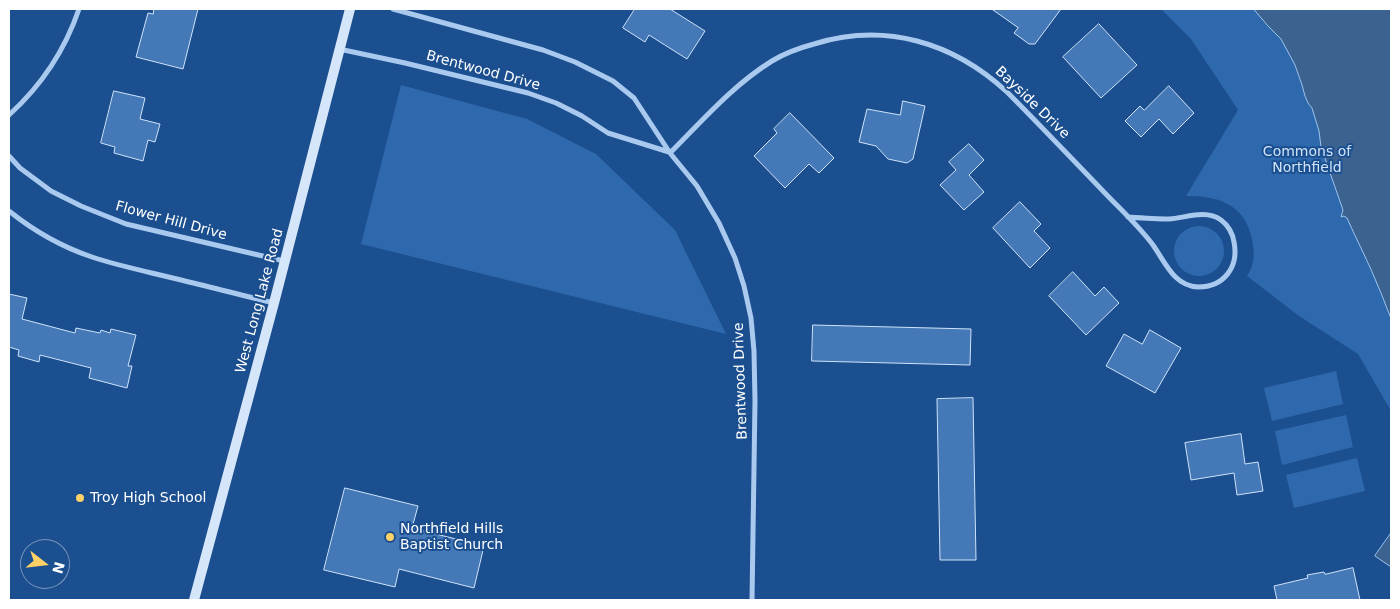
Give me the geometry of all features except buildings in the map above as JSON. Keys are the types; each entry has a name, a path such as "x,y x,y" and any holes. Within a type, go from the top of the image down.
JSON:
{"main road":[{"name":"West Long Lake Road","path":"194,600 274,304 350,9"}],"street":[{"path":"9,115 21,104 55,61 65,44 79,9"},
{"name":"Brentwood Drive","path":"393,9 543,50 596,71 613,81 634,98 670,153 696,186 719,223 735,258 744,286 751,318 754,351 752,600"},
{"name":"Bayside Drive","path":"670,153 719,102 773,60 794,50 825,40 847,36 887,36 930,44 951,53 993,78 1128,217 1148,239 1169,270 1183,283 1201,287 1211,285 1229,273 1235,261 1236,250 1233,235 1221,220 1212,216 1200,214 1173,219 1128,217"},
{"name":"Brentwood Drive","path":"340,49 528,93 582,116 608,133 670,153"},
{"name":"Flower Hill Drive","path":"9,156 20,168 51,191 81,206 126,224 285,261"},
{"path":"9,211 40,233 92,257 274,304"}],"green space":[{"name":"Commons of Northfield","path":"1161,9 1391,9 1391,411 1358,354 1299,316 1247,276 1251,269 1254,250 1246,222 1239,213 1222,201 1199,196 1186,196 1238,110 1191,39"},
{"path":"401,85 527,119 596,154 675,230 726,334 361,244"},
{"path":"1199,226 1208,228 1219,237 1224,251 1222,260 1213,271 1199,276 1190,274 1179,265 1174,251 1176,242 1185,231"},
{"path":"1336,371 1343,404 1272,421 1264,388"},
{"path":"1346,415 1353,447 1282,465 1275,431"},
{"path":"1357,458 1365,491 1294,508 1286,475"}],"shaded area":[{"path":"1254,9 1391,9 1391,318 1347,218 1341,217 1343,210 1321,147 1319,131 1312,108 1305,96 1295,65 1281,39"},
{"path":"1391,533 1391,567 1375,556"}],"place":[{"name":"Troy High School","path":"80,498"},
{"name":"Northfield Hills Baptist Church","path":"390,537"}]}
